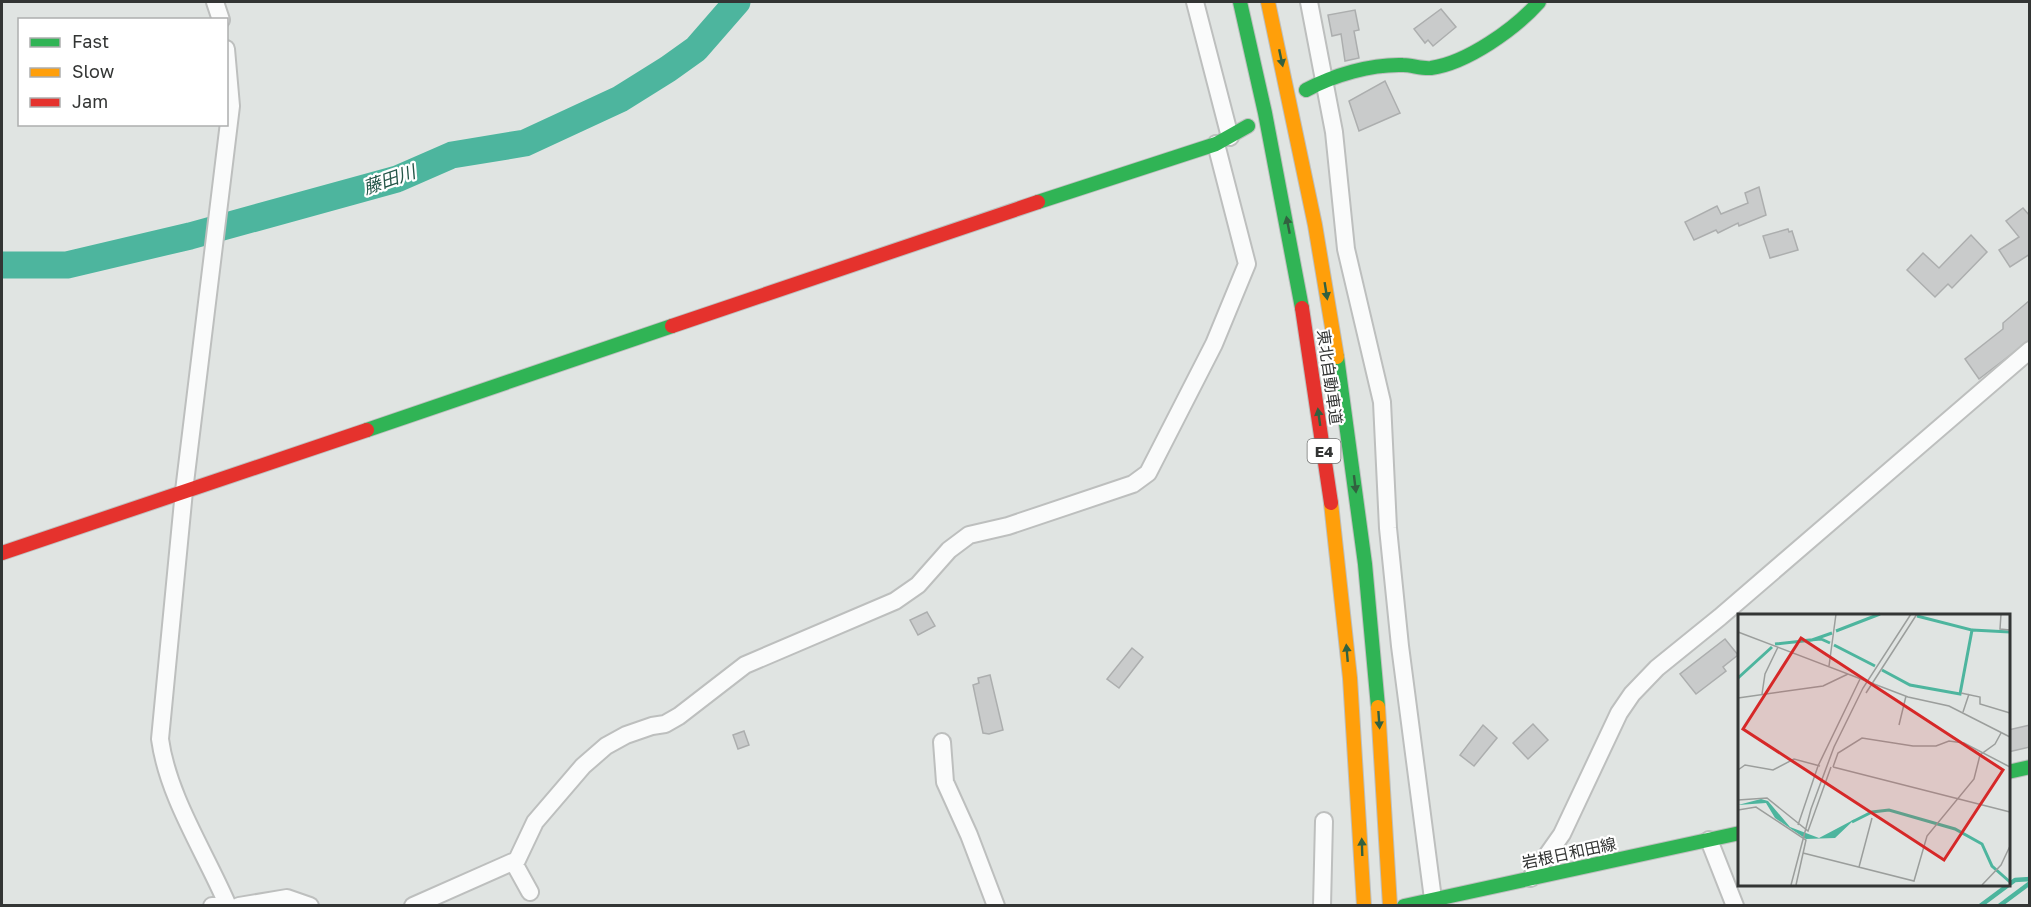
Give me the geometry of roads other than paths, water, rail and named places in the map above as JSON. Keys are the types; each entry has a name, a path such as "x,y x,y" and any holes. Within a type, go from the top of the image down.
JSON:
{"main road":[{"name":"東北自動車道","path":"1240,2 1300,291 1339,558 1362,840 1364,906"},
{"name":"東北自動車道","path":"1268,2 1326,286 1347,423 1364,551 1378,703 1390,906"},
{"path":"1306,90 1326,79 1378,67 1403,65 1429,68 1459,61 1524,19 1539,2"},
{"path":"2,553 1223,141 1248,126"},
{"path":"2010,772 2030,767"},
{"name":"岩根日和田線","path":"1418,903 1738,833"}],"street":[{"path":"215,2 221,18"},
{"path":"413,906 514,863 542,812 583,766 606,746 626,735 665,724 679,716 745,665 895,600 918,585 948,550 969,535 1008,526 1133,484 1148,473 1214,344 1247,264 1195,2"},
{"path":"1309,2 1326,79 1342,192 1346,249 1382,402 1388,528 1400,646 1418,903"},
{"path":"228,72 231,106 184,491 160,739 162,753 187,817 228,906"},
{"path":"1531,878 1562,834 1619,713 1632,694 1656,668 1720,617 2030,350"},
{"path":"942,742 945,782 969,835 996,906"},
{"path":"1322,906 1324,821"},
{"path":"1709,840 1735,906"},
{"path":"514,863 530,892"},
{"path":"239,906 287,898 310,906"}],"waterway":[{"name":"藤田川","path":"2,265 67,265 190,236 397,179 452,155 525,143 620,99 668,69 696,49 737,2"},
{"path":"2010,884 2015,880 2030,879"},
{"path":"1999,906 2030,883"},
{"path":"1980,906 2007,886"}]}
